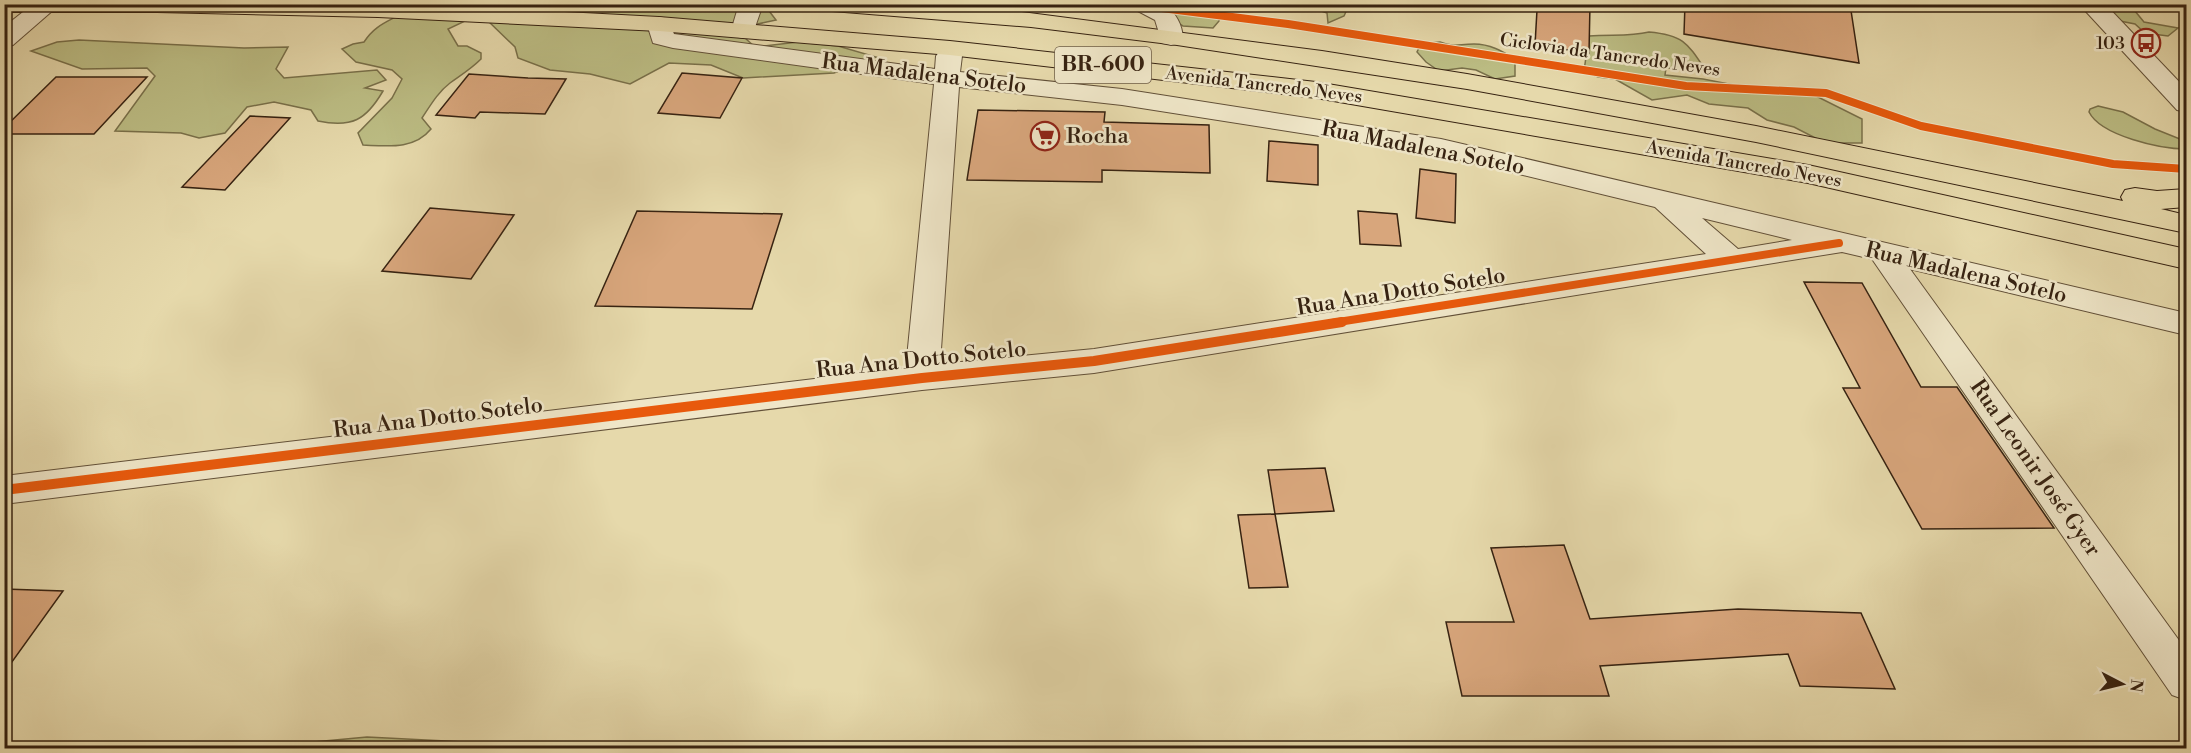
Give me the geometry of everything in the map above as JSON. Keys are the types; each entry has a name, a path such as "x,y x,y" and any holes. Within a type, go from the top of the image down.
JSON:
{"main road":[{"name":"Avenida Tancredo Neves","path":"832,4 1029,20 1316,57 1795,141 2187,224"},
{"name":"Avenida Tancredo Neves","path":"4,5 157,5 378,10 659,24 950,48 1117,66 1316,90 1808,174 2187,260"},
{"path":"1931,170 1993,171 2098,192 2157,200 2187,198"}],"street":[{"path":"743,31 751,4"},
{"path":"1142,4 1153,7 1164,15 1170,25 1171,38"},
{"path":"2091,4 2187,105"},
{"path":"4,40 47,5"},
{"name":"Rua Madalena Sotelo","path":"659,24 662,38 673,41 946,78 1122,97 1442,147 2187,324"},
{"path":"922,378 950,48"},
{"path":"1073,91 1117,66"},
{"path":"1662,200 1732,260"},
{"name":"Rua Ana Dotto Sotelo","path":"4,490 922,378 1094,361 1839,243"},
{"name":"Rua Leonir José Gyer","path":"1883,253 2187,682"}],"green space":[{"path":"756,4 766,7 776,20 735,29 755,47 798,42 838,46 876,57 834,73 743,78 711,65 669,63 630,84 590,74 550,70 518,58 515,47 488,21 467,20 448,29 458,46 467,46 481,53 481,59 434,99 422,118 431,129 424,136 408,144 391,146 363,145 358,133 392,98 402,79 392,70 356,62 342,49 364,42 375,29 413,5 425,5 449,13 574,14 543,6 463,5"},
{"path":"1349,4 1344,16 1328,23 1327,13 1305,5"},
{"path":"1169,5 1197,5 1220,11 1219,21 1213,28 1183,26 1169,18"},
{"path":"2103,5 2130,5 2144,22 2178,28 2168,36 2145,33 2135,24 2120,21"},
{"path":"1649,32 1669,35 1682,41 1704,68 1693,70 1666,68 1665,75 1739,86 1788,90 1816,96 1862,119 1862,143 1825,143 1794,127 1767,120 1748,108 1709,104 1687,95 1652,100 1615,79 1598,77 1584,71 1589,36"},
{"path":"79,40 244,48 288,47 276,69 284,78 377,70 386,80 365,88 383,91 364,115 349,122 318,121 311,110 274,102 247,107 225,133 199,138 181,133 115,131 155,76 147,68 82,69 31,51 57,42"},
{"path":"1440,42 1454,45 1480,44 1496,48 1515,59 1515,76 1495,79 1476,70 1462,68 1439,71 1417,52 1421,44"},
{"path":"2098,106 2123,112 2155,129 2185,141 2186,149 2147,144 2118,134 2106,128 2089,112 2090,109"},
{"path":"367,737 586,748 250,748"}],"building":[{"path":"1540,4 1590,4 1589,53 1535,45 1537,10 1539,11"},
{"path":"1685,4 1850,4 1859,63 1684,34"},
{"path":"682,73 742,78 720,118 658,113"},
{"path":"469,74 566,79 545,114 480,112 475,118 436,115"},
{"path":"56,77 147,77 94,134 4,134 4,128"},
{"path":"978,110 1105,112 1104,122 1209,125 1210,173 1102,170 1102,182 967,180"},
{"path":"250,116 290,118 225,190 182,187"},
{"path":"1269,141 1318,145 1318,185 1267,181"},
{"path":"1420,169 1456,174 1455,223 1416,218"},
{"path":"430,208 514,215 471,279 382,271"},
{"path":"637,211 782,214 752,309 595,306"},
{"path":"1358,211 1397,214 1401,246 1360,244"},
{"path":"1804,282 1862,283 1921,387 1957,387 2054,528 1922,529 1843,388 1860,388"},
{"path":"1325,468 1334,511 1275,514 1268,470"},
{"path":"1275,514 1288,587 1249,588 1238,515"},
{"path":"1564,545 1590,619 1738,609 1861,613 1895,689 1800,686 1788,654 1600,666 1609,696 1462,696 1446,622 1514,622 1491,548"},
{"path":"4,589 63,591 4,673"}],"cycle path":[{"name":"Ciclovia da Tancredo Neves","path":"1130,4 1288,24 1686,86 1826,93 1921,126 2113,164 2186,169"},
{"path":"4,490 922,378 1094,361 1839,243"}],"place":[{"name":"103","path":"2146,43"},
{"name":"Rocha","path":"1045,136"}]}
